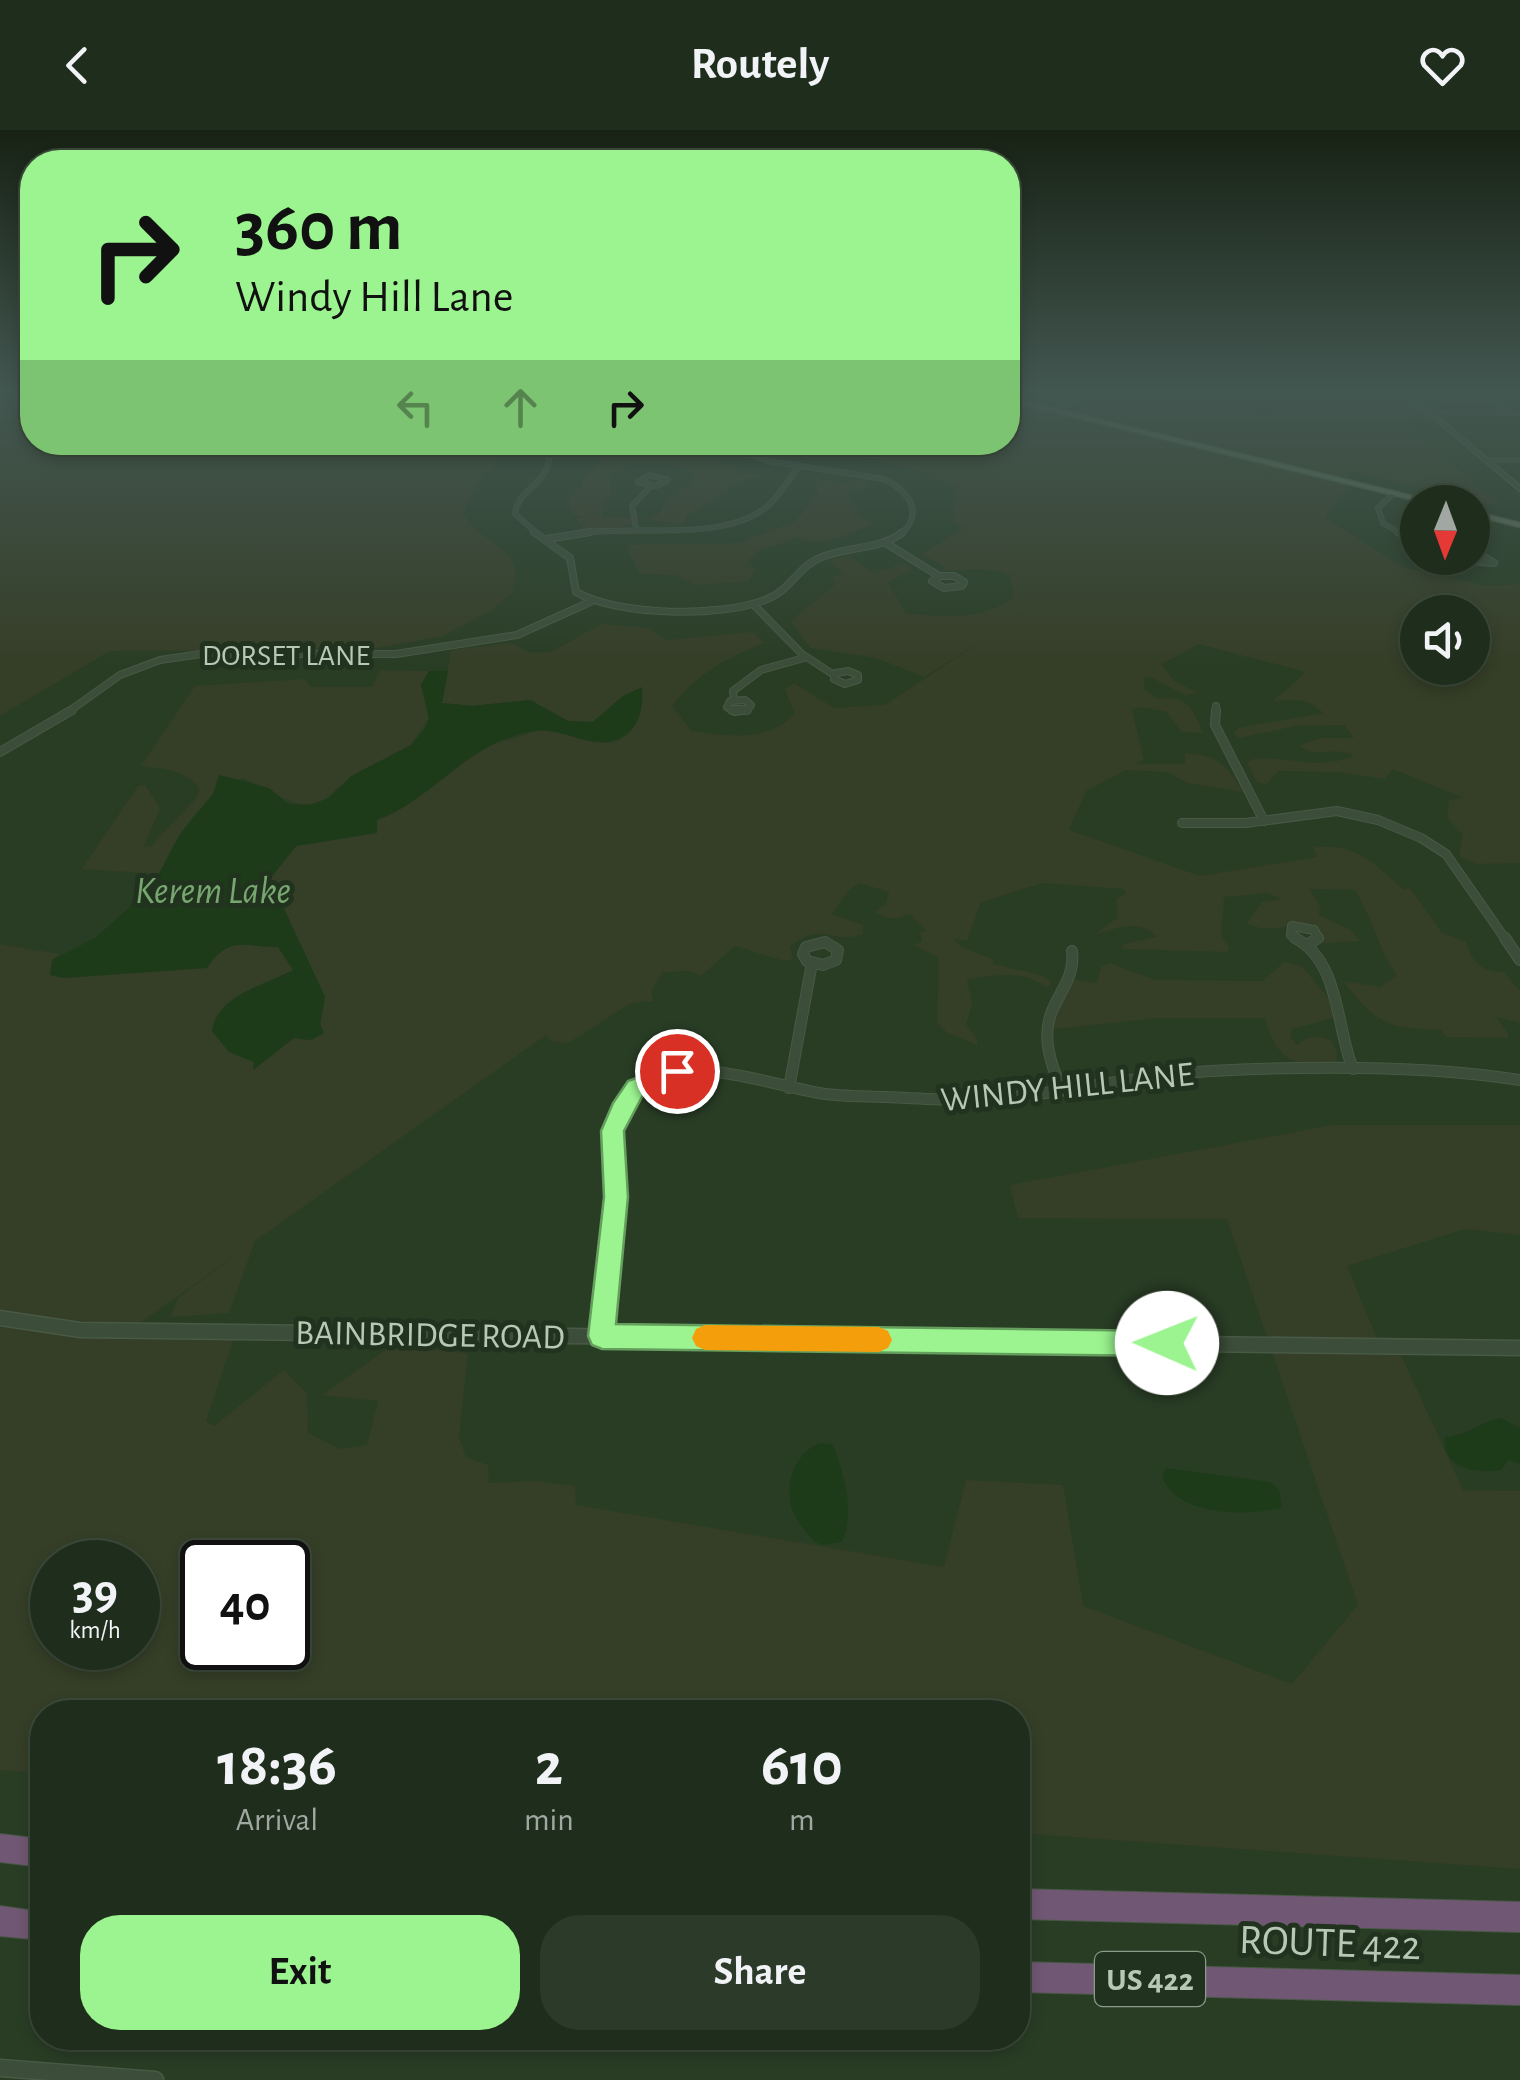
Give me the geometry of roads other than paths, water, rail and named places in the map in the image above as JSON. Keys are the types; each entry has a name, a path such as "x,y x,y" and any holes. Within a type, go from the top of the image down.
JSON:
{"highway":[{"path":"0,1848 30,1852"},
{"name":"ROUTE 422","path":"1030,1904 1520,1917"},
{"path":"0,1921 30,1925"},
{"name":"ROUTE 422","path":"1030,1976 1520,1990"}],"main road":[{"path":"1353,484 1400,496"},
{"path":"1490,517 1520,524"}],"street":[{"path":"534,484 514,507 521,524 568,556 575,589 590,602 616,607 707,610 753,604 782,590 794,573 810,562 836,551 884,542 909,527 914,510 908,496 887,484"},
{"path":"646,484 664,484"},
{"path":"548,539 636,528 703,528 749,518 768,506 785,484"},
{"path":"636,528 632,506 651,486"},
{"path":"1393,494 1378,508 1383,523 1400,536"},
{"path":"884,542 939,576 954,576 964,584 940,587 932,581 939,576"},
{"name":"DORSET LANE","path":"0,752 120,676 160,660 202,654 396,654 517,635 590,602"},
{"path":"753,604 786,634 804,658 834,675"},
{"path":"734,700 735,689 754,674 804,658"},
{"path":"1216,706 1215,724 1264,821"},
{"path":"1182,823 1264,821 1318,812 1350,813 1378,820 1438,846 1454,862 1520,960"},
{"path":"1309,944 1336,998 1343,1049 1353,1069"},
{"path":"1061,1089 1052,1068 1046,1030 1050,1013 1073,979 1072,951"},
{"path":"789,1088 812,963"},
{"name":"WINDY HILL LANE","path":"602,1336 616,1197 613,1131 636,1087 659,1075 708,1070 789,1088 938,1100 1005,1098 1187,1073 1457,1070 1520,1080"},
{"name":"BAINBRIDGE ROAD","path":"0,1318 80,1330 1520,1348"},
{"path":"0,2068 156,2080"}],"water":[{"name":"Kerem Lake","path":"429,671 448,671 442,703 472,706 530,700 568,721 593,722 623,696 642,687 641,707 635,726 614,740 592,741 547,731 512,737 471,757 418,798 377,820 377,833 296,846 270,879 325,997 320,1024 324,1033 311,1040 294,1038 253,1070 254,1062 229,1052 212,1031 216,1018 233,1000 293,970 278,947 230,947 207,968 64,978 50,975 52,960 95,938 159,874 181,833 213,794 219,775 269,788 288,804 309,805 329,798 351,776 411,745 425,729 429,718 421,685"},
{"path":"1501,1418 1520,1428 1520,1464 1509,1460 1501,1470 1472,1470 1449,1456 1445,1437"},
{"path":"820,1443 831,1444 835,1449 848,1508 842,1542 822,1545 798,1521 789,1494 797,1463"},
{"path":"1166,1468 1270,1482 1279,1490 1282,1508 1233,1512 1198,1506 1170,1490 1162,1477"}]}
